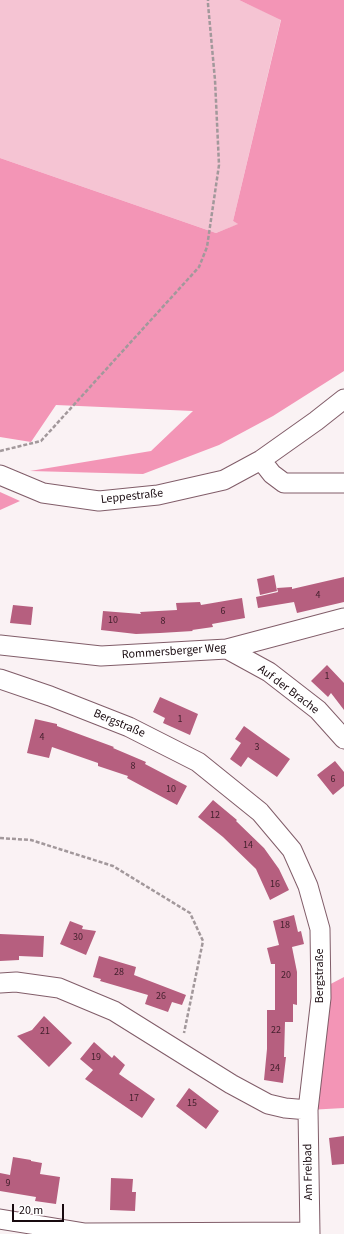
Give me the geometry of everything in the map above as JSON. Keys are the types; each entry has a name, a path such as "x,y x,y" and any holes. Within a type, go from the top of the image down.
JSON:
{"street":[{"name":"Leppestraße","path":"0,475 43,493 99,501 158,495 224,480 261,460 344,399"},
{"path":"261,460 272,474 284,483 344,484"},
{"name":"Rommersberger Weg","path":"0,645 101,656 227,649 344,618"},
{"name":"Auf der Brache","path":"227,649 269,672 318,710 344,738"},
{"name":"Bergstraße","path":"0,679 50,696 129,727 198,762 260,812 292,850 308,886 320,929 322,998 308,1110"},
{"path":"0,983 16,982 59,988 114,1011 231,1084 268,1104 285,1108 308,1110"},
{"name":"Am Freibad","path":"308,1110 310,1233"},
{"path":"0,1219 85,1233 310,1233"}],"path":[{"path":"0,451 41,441 199,266 207,247 219,165 215,80 208,0"},
{"path":"0,838 31,840 113,866 190,913 203,941 186,1026 179,1051"}],"shaded area":[{"path":"0,0 239,0 281,19 233,221 239,224 216,233 0,158"},
{"path":"239,0 344,0 344,371 273,416 219,445 143,474 30,471 151,451 193,411 56,405 31,442 0,437 0,158 216,233 238,224 233,221 281,20"},
{"path":"0,492 20,501 0,510"},
{"path":"344,977 344,1108 308,1110 321,989"}],"building":[{"path":"274,575 277,591 260,595 257,579"},
{"path":"344,577 344,602 297,613 294,602 258,608 256,597 278,592 277,588 292,587 292,589"},
{"path":"242,598 245,618 212,624 213,627 192,630 193,631 136,634 101,630 103,611 141,614 140,612 177,610 176,603 200,602 201,605"},
{"path":"13,605 33,607 31,625 10,623"},
{"path":"327,665 344,683 344,710 331,693 328,697 311,681"},
{"path":"160,697 198,714 190,735 163,723 165,718 153,712"},
{"path":"35,719 57,724 57,726 114,747 113,748 146,762 145,764 187,786 177,805 127,778 128,776 98,766 98,763 52,747 49,758 27,753"},
{"path":"244,726 290,759 277,777 248,757 241,767 230,759 241,743 235,739"},
{"path":"335,761 344,772 344,786 333,795 317,775"},
{"path":"213,800 237,820 236,821 264,848 279,869 289,890 270,900 256,869 223,837 198,817"},
{"path":"294,915 298,932 301,931 304,944 292,947 297,972 297,1005 293,1004 293,1022 285,1022 284,1057 286,1057 283,1083 264,1080 267,1049 267,1010 275,1010 275,964 271,964 267,948 279,945 273,921"},
{"path":"70,921 83,926 82,929 96,931 86,955 60,944"},
{"path":"0,934 44,936 43,957 19,956 19,960 0,961"},
{"path":"99,956 136,967 134,975 186,995 182,1005 172,1002 168,1012 145,1004 148,995 100,981 101,979 93,977"},
{"path":"44,1016 72,1043 49,1067 17,1036 32,1030"},
{"path":"94,1042 112,1058 114,1055 125,1065 119,1074 155,1099 142,1118 85,1079 93,1070 80,1059"},
{"path":"189,1088 219,1111 206,1129 176,1106"},
{"path":"344,1136 344,1164 332,1165 329,1138"},
{"path":"13,1157 42,1163 40,1174 60,1177 56,1204 35,1201 36,1197 0,1191 0,1173 10,1175"},
{"path":"111,1178 133,1179 132,1192 136,1192 135,1211 110,1210"}]}
